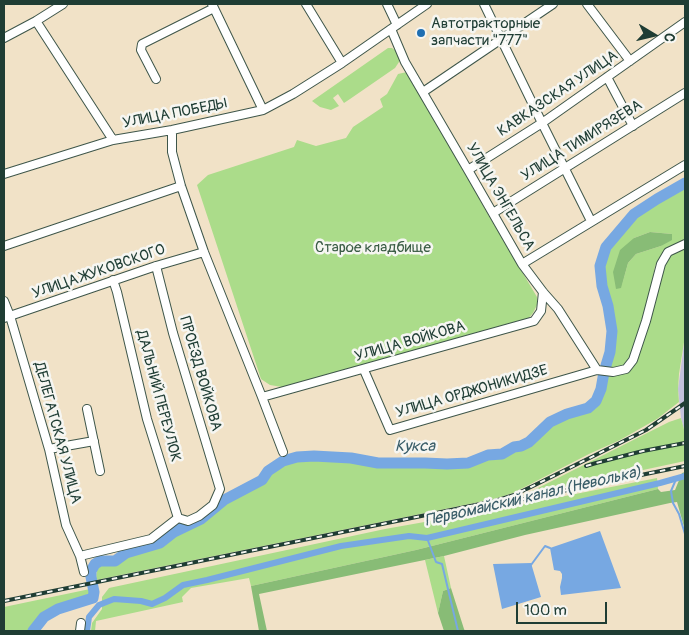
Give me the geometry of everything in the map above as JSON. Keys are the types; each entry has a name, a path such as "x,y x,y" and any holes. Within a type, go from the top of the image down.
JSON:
{"street":[{"path":"4,38 63,4"},
{"path":"306,4 342,63"},
{"name":"УЛИЦА ЭНГЕЛЬСА","path":"387,4 405,62 522,264 542,292 558,309 597,370"},
{"name":"УЛИЦА ПОБЕДЫ","path":"4,174 112,140 172,130 263,110 293,94 342,63 427,4"},
{"path":"484,4 591,221"},
{"path":"423,92 553,4"},
{"path":"587,4 630,61"},
{"path":"156,79 141,50 142,44 213,6 263,110"},
{"path":"36,21 112,140"},
{"name":"КАВКАЗСКАЯ УЛИЦА","path":"468,170 542,123 685,22"},
{"path":"607,77 633,126"},
{"name":"УЛИЦА ТИМИРЯЗЕВА","path":"493,213 685,93"},
{"path":"172,130 172,152 204,252 283,452"},
{"path":"522,264 685,165"},
{"path":"4,246 182,186"},
{"path":"597,370 613,372 626,368 633,360 646,321 661,264 668,252 685,244"},
{"name":"УЛИЦА ЖУКОВСКОГО","path":"7,317 156,266 204,252"},
{"name":"ПРОЕЗД ВОЙКОВА","path":"156,266 173,333 220,489 213,505 200,516 188,521 178,518"},
{"name":"ДАЛЬНИЙ ПЕРЕУЛОК","path":"114,280 147,419 178,518"},
{"name":"УЛИЦА ВОЙКОВА","path":"262,397 534,321 542,310 542,292"},
{"name":"ДЕЛЕГАТСКАЯ УЛИЦА","path":"4,301 7,317 48,449 66,525 80,556 84,572"},
{"name":"УЛИЦА ОРДЖОНИКИДЗЕ","path":"364,370 390,430 597,370"},
{"path":"87,409 100,471"},
{"path":"48,449 94,441"},
{"path":"80,556 151,539 178,518"}],"shaded area":[{"path":"685,336 685,433 681,418 678,389"}],"green space":[{"path":"388,48 392,48 399,56 399,62 395,68 344,103 338,94 333,98 339,106 331,110 320,107 312,101"},
{"name":"Старое кладбище","path":"407,72 412,77 486,211 537,297 537,305 526,321 467,335 407,356 282,387 270,385 261,379 197,185 208,175 294,147 297,140 316,146 346,138 353,127 383,107 380,99 387,94 398,74"},
{"path":"685,186 685,240 663,252 655,266 646,315 630,361 625,367 614,370 608,366 615,337 610,303 603,285 603,267 608,250 637,215","holes":["650,232 672,234 661,246 636,254 628,263 621,288 634,238"]},
{"path":"650,232 672,234 672,240 661,246 636,254 628,263 621,288 616,289 613,272 620,250 634,238"},
{"path":"685,246 685,336 679,374 679,402 657,419 620,440 513,493 494,499 96,580 97,568 100,563 114,563 128,555 161,546 176,533 204,521 209,514 226,502 263,483 270,473 284,463 297,459 314,458 378,465 447,467 468,465 489,457 502,456 515,449 522,448 530,444 550,424 571,416 582,415 596,408 602,399 607,375 625,373 663,264 670,255"},
{"path":"681,418 685,433 685,461 522,496 669,422"},
{"path":"685,472 685,530 677,502 670,503 525,535 444,556 259,594 267,631 259,631 251,586 416,550 658,489 661,492 675,490 682,473"},
{"path":"657,478 658,489 416,550 251,586 249,578 191,588 182,597 183,602 96,621 95,631 91,631 92,623 102,609 102,597 109,588 385,529"},
{"path":"444,556 451,588 443,591 438,613 425,560"},
{"path":"451,588 465,631 444,631 438,613 443,591"},
{"path":"90,589 89,597 48,610 30,631 4,631 4,607"}],"water":[{"path":"600,531 621,588 561,595 562,574 560,571 554,570 550,548"},
{"path":"531,563 541,597 502,609 493,564"}],"waterway":[{"name":"Кукса","path":"33,631 44,617 58,609 93,598 91,571 95,564 100,561 115,561 126,553 160,543 174,532 201,519 224,500 262,480 268,471 283,461 297,457 314,456 351,458 378,463 468,463 488,455 502,454 514,447 521,446 529,442 550,422 567,414 588,408 596,401 601,389 610,352 612,331 608,306 602,286 600,266 606,247 634,214 685,183"},
{"name":"Первомайский канал (Неволька)","path":"87,631 89,617 99,605 114,599 141,601 152,604 165,598 183,585 341,546 409,536 427,538 685,476"},
{"path":"677,477 671,491 673,503 679,514 685,534"},
{"path":"427,538 436,562 442,564 458,631"},
{"path":"531,565 545,546 550,548"}],"railway":[{"path":"4,601 495,501 514,495 646,430 685,403"},
{"path":"586,466 643,451 685,443"},
{"path":"509,502 685,466"}],"place":[{"name":"Автотракторные запчасти \"777\"","path":"421,33"}]}
